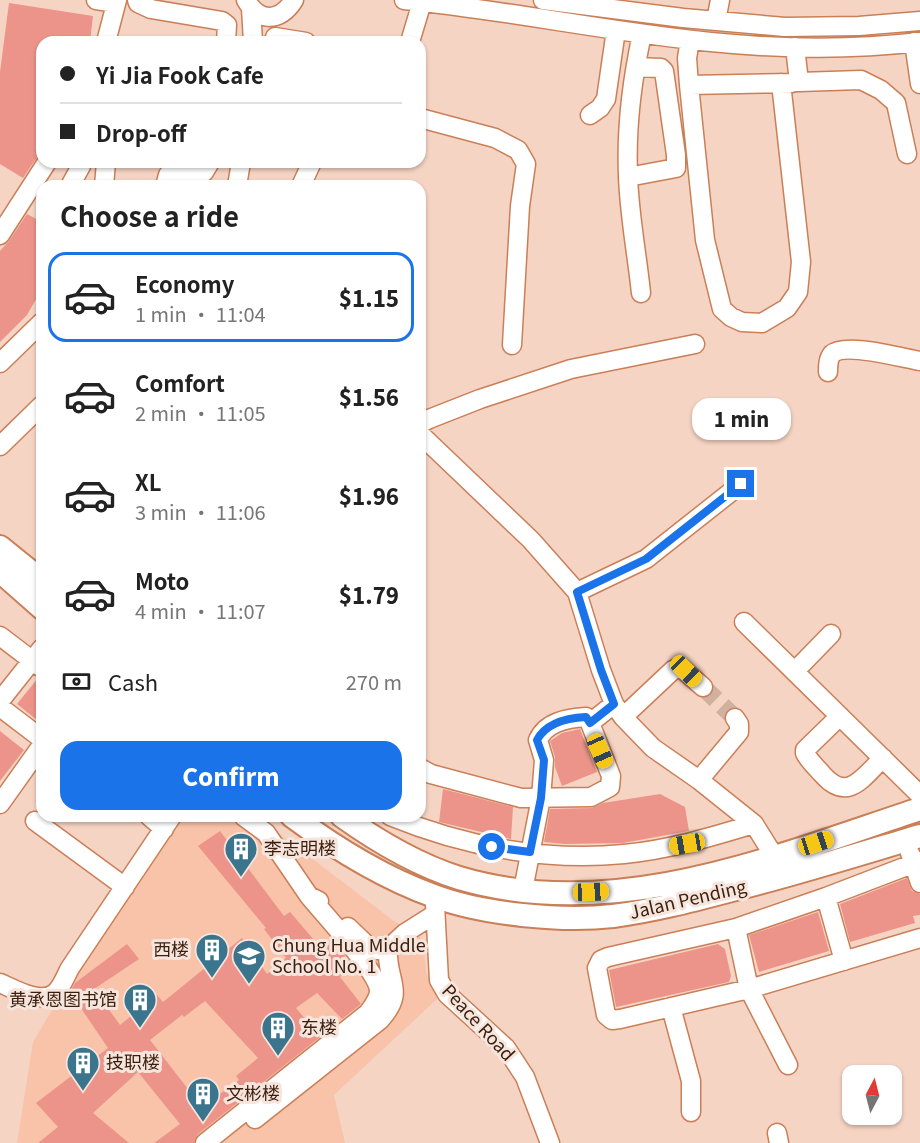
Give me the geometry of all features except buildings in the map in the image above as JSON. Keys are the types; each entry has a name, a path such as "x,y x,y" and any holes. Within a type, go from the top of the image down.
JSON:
{"main road":[{"path":"0,548 36,576"},
{"path":"0,571 36,603"},
{"name":"Jalan Pending","path":"352,822 415,860 458,878 498,887 548,893 612,891 674,883 774,856 920,809"},
{"name":"Jalan Pending","path":"300,822 435,905 464,904 512,914 552,917 612,916 676,905 765,882 913,838"}],"street":[{"path":"96,0 116,1 107,36"},
{"path":"137,0 138,3 151,9 222,21 227,25 226,36"},
{"path":"543,0 784,27 859,26 920,21"},
{"path":"716,21 720,0"},
{"path":"410,36 413,1 690,40 795,47 858,47 917,42 920,81"},
{"path":"248,4 259,14 268,17 275,17 288,7"},
{"path":"248,4 252,36"},
{"path":"276,36 288,7"},
{"path":"590,115 600,108 606,99 616,30"},
{"path":"641,293 627,177 628,142 642,34"},
{"path":"690,40 687,58 688,85 705,240 722,309 731,317 742,322 762,322 787,309 798,292 801,262 790,83 795,47"},
{"path":"858,47 861,80"},
{"path":"627,177 676,168 664,71 636,67"},
{"path":"688,85 861,80 880,90 896,103 907,154"},
{"path":"426,120 495,138 518,150 526,164 520,206 512,345"},
{"path":"0,235 43,168"},
{"path":"167,180 174,172 192,174 204,172 206,168"},
{"path":"0,363 36,328"},
{"path":"426,421 480,399 571,369 694,344"},
{"path":"828,372 830,357 834,353 847,349 920,361"},
{"path":"0,446 36,411"},
{"path":"426,440 531,540 577,592 601,670 618,711 653,748 699,780 754,824 774,856"},
{"path":"577,592 646,559 741,484"},
{"path":"744,622 920,795"},
{"path":"795,671 831,634"},
{"path":"4,646 36,658"},
{"path":"0,701 36,662"},
{"path":"590,723 618,711 673,670 680,668 686,671 704,687"},
{"path":"0,708 36,735"},
{"path":"840,716 805,753 832,785 841,788 855,785 883,758"},
{"path":"426,771 521,798 541,798 591,797 610,787 611,776 586,717 573,717 559,721 541,732 537,740 544,760 541,798 523,890"},
{"path":"699,780 739,732 739,724 735,718"},
{"path":"0,804 36,753"},
{"path":"36,822 125,887"},
{"path":"0,983 36,997 48,997 56,992 168,822"},
{"path":"204,1143 368,1013 376,1002 380,990 370,969 309,896 266,833 251,822"},
{"path":"404,822 426,831 492,847 576,856 624,854 687,844 754,824"},
{"path":"913,838 920,883"},
{"path":"917,862 736,928 608,957 601,960 597,968 606,1015 612,1020 749,989 920,938"},
{"path":"309,896 323,903 372,950 388,949 435,905"},
{"path":"826,897 844,961"},
{"name":"Peace Road","path":"435,905 439,980 447,994 507,1048 525,1077 550,1143"},
{"path":"736,928 749,989 788,1065"},
{"path":"225,1143 380,1020 390,1009 395,991 388,962 388,949"},
{"path":"671,1007 691,1081 691,1112"}],"shaded area":[{"name":"Chung Hua Middle School No. 1","path":"167,822 264,822 394,921 423,939 426,971 437,999 334,1095 345,1143 17,1143 33,1042 125,887"}],"tunnel":[{"path":"703,687 735,718"}],"place":[{"name":"李志明楼","path":"241,878"},
{"name":"西楼","path":"212,979"},
{"name":"Chung Hua Middle School No. 1","path":"249,985"},
{"name":"黄承恩图书馆","path":"140,1029"},
{"name":"东楼","path":"278,1057"},
{"name":"技职楼","path":"83,1092"},
{"name":"文彬楼","path":"203,1123"}],"route":[{"path":"492,847 530,852 541,798 544,760 537,740 541,732 559,721 573,717 586,717 590,723 614,704 577,592 646,559 741,484"}]}
